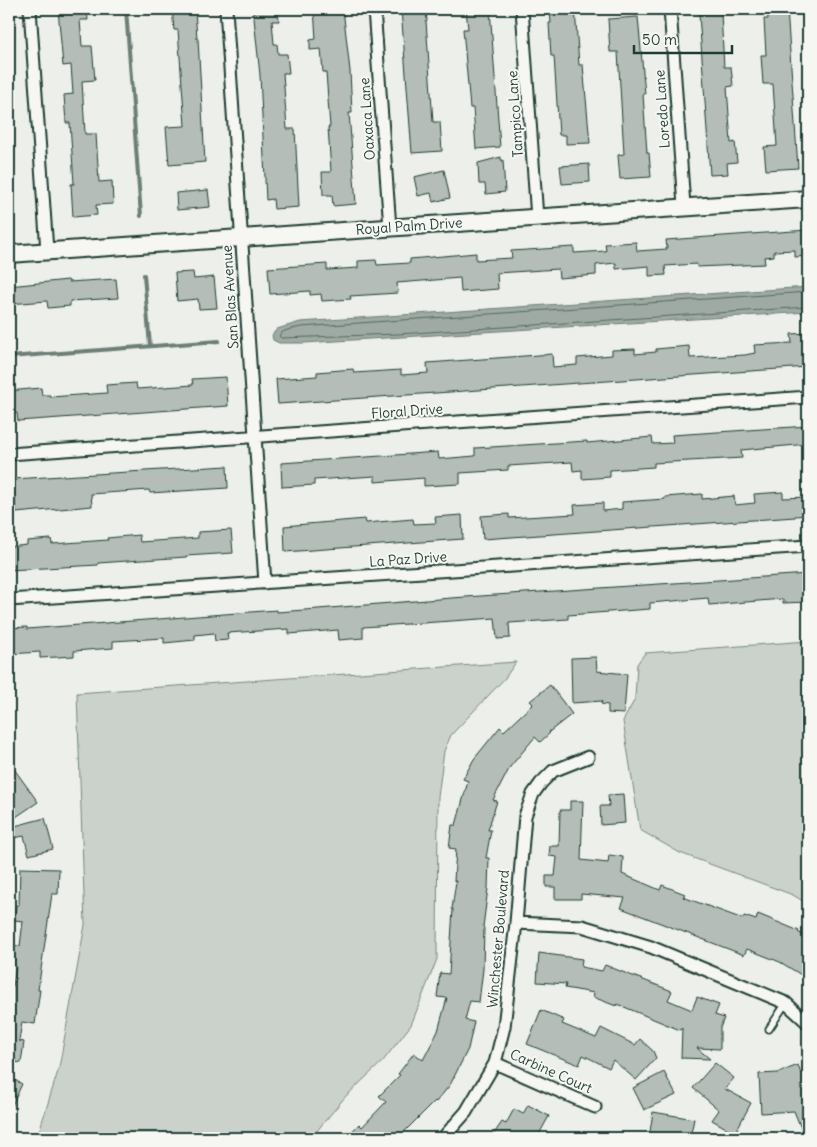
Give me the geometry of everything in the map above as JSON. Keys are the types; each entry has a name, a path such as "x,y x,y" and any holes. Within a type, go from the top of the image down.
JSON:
{"street":[{"path":"30,9 47,251"},
{"name":"San Blas Avenue","path":"226,9 265,583"},
{"name":"Oaxaca Lane","path":"374,9 390,228"},
{"name":"Tampico Lane","path":"522,9 537,218"},
{"name":"Loredo Lane","path":"670,9 684,206"},
{"name":"Royal Palm Drive","path":"9,254 537,218 684,206 808,199"},
{"name":"Floral Drive","path":"9,454 808,397"},
{"name":"La Paz Drive","path":"9,600 808,546"},
{"name":"Winchester Boulevard","path":"443,1138 466,1112 495,1063 508,1006 522,835 525,816 533,794 541,782 553,771 588,757"},
{"path":"516,923 582,926 651,947 786,1003 808,1022"},
{"name":"Carbine Court","path":"495,1063 595,1107"}],"lane":[{"path":"769,1029 786,1003"}],"shaded area":[{"path":"808,641 808,904 793,895 680,853 640,830 623,721 635,699 637,664 645,653"},
{"path":"516,662 505,678 451,735 444,751 438,797 437,959 411,1025 383,1061 345,1097 311,1138 37,1138 59,1068 85,925 77,693"}],"water":[{"path":"808,287 808,312 304,343 279,343 273,340 272,335 277,329 300,322"}],"building":[{"path":"58,9 87,9 88,20 80,20 82,46 92,46 95,80 82,81 85,134 96,134 99,182 112,181 113,204 96,205 97,215 73,217 71,184 74,184 70,123 66,123 64,95 73,94 71,65 63,66"},
{"path":"172,9 195,9 205,162 169,165 166,127 185,126 178,30 174,30"},
{"path":"253,9 278,9 279,21 272,21 274,44 277,44 278,54 287,54 289,73 283,73 287,129 295,129 299,207 274,209 273,199 266,200 260,75"},
{"path":"314,9 343,9 350,71 352,113 349,113 356,204 333,206 332,195 323,195 322,172 331,172 328,127 330,127 326,72 323,72 321,49 310,50 310,40 316,39"},
{"path":"401,9 426,9 433,122 440,122 442,151 412,153"},
{"path":"466,9 490,9 500,147 476,149 473,108 470,108 463,29 468,29"},
{"path":"550,9 575,9 579,65 583,65 590,143 566,144 566,135 559,135 554,56 551,56"},
{"path":"767,9 787,9 798,168 766,170 764,147 777,146 773,84 763,84 761,55 766,55 764,19 768,19"},
{"path":"721,13 724,67 731,67 733,86 727,87 731,143 735,142 737,162 727,163 728,174 710,175 699,14"},
{"path":"638,17 645,94 643,94 647,153 649,153 651,177 620,179 618,155 624,154 618,52 610,52 608,19"},
{"path":"501,157 501,160 503,160 505,192 486,194 485,184 479,184 478,163"},
{"path":"589,164 590,182 562,184 560,166"},
{"path":"444,170 450,198 433,202 431,193 418,196 414,177"},
{"path":"208,190 210,207 177,210 176,193"},
{"path":"808,230 808,256 795,257 795,250 774,251 774,256 764,257 765,264 697,267 697,264 665,266 666,275 649,276 649,266 616,269 616,263 596,265 596,275 559,278 558,269 497,273 498,289 461,292 460,278 397,283 398,293 350,296 351,299 322,301 321,294 310,295 310,291 270,294 268,268 327,264 327,270 358,268 358,261 376,260 377,265 410,263 410,259 476,253 476,260 512,258 511,251 574,247 574,253 606,251 605,244 636,242 637,251 667,249 666,240"},
{"path":"193,272 194,279 214,277 217,308 199,309 198,299 177,301 175,273"},
{"path":"116,279 118,298 70,301 70,306 48,308 47,301 9,304 9,286 68,280 69,282"},
{"path":"808,333 808,367 278,404 276,379 317,376 317,372 353,369 354,373 401,370 401,375 428,373 427,363 552,354 553,367 577,365 577,358 612,355 612,350 635,349 635,354 656,352 656,349 689,346 690,358 745,355 755,353 754,345 792,343 791,334"},
{"path":"226,377 228,406 18,421 17,413 9,413 9,391 41,388 42,395 50,395 50,397 107,393 106,385 136,383 137,389 193,385 192,379"},
{"path":"808,426 808,444 741,450 742,458 654,463 654,467 610,470 610,477 582,479 582,470 573,471 572,462 508,466 508,470 460,473 460,484 424,486 424,478 375,482 375,476 314,480 314,485 282,487 281,463 438,452 439,459 475,456 475,448 587,441 587,443 652,437 653,444 673,443 672,435"},
{"path":"227,466 228,488 150,493 149,490 91,494 92,506 16,513 13,479"},
{"path":"783,492 783,498 808,497 808,515 483,539 481,516 509,514 509,518 575,514 574,505 603,503 603,511 622,509 622,502 702,494 702,499 734,496 735,505 755,503 754,494"},
{"path":"462,515 463,539 285,552 284,526 365,519 366,523 413,519 414,524 436,523 435,517"},
{"path":"231,530 233,553 98,563 98,565 9,570 9,547 27,545 27,541 51,539 52,544 108,540 107,538 139,535 140,542 198,538 198,532"},
{"path":"808,574 808,602 783,603 783,599 709,605 708,598 650,603 650,609 568,615 568,619 509,623 510,638 497,639 495,618 363,627 363,638 339,640 338,630 289,634 289,629 227,633 228,640 215,641 214,633 195,635 195,640 164,643 164,638 113,641 113,648 74,651 74,656 40,658 40,652 9,654 9,628 27,627 27,629"},
{"path":"596,657 597,671 627,674 624,714 608,713 608,705 601,704 602,701 572,703 571,658"},
{"path":"550,685 572,714 549,732 540,742 535,737 510,767 493,800 497,801 488,830 491,830 486,858 489,858 488,888 483,927 483,969 479,1002 470,1001 465,1020 474,1022 468,1049 450,1085 436,1102 398,1138 346,1138 359,1124 362,1127 386,1102 379,1096 400,1075 398,1074 414,1053 423,1060 438,1031 447,998 437,997 440,973 449,974 452,909 456,881 454,881 456,849 449,848 452,825 456,825 468,781 463,779 474,759 500,727 504,731 533,704 530,701"},
{"path":"9,762 38,802 13,819 9,813"},
{"path":"623,794 625,823 601,825 600,806 609,806 608,795"},
{"path":"570,801 583,801 581,860 608,863 609,855 623,857 622,874 660,890 662,885 685,894 683,897 743,919 744,916 756,920 758,914 799,931 808,938 808,979 780,962 747,949 744,955 621,908 625,898 581,894 581,899 555,899 555,887 546,887 546,876 555,876 557,857 549,856 550,846 559,846 560,810 570,810"},
{"path":"45,818 53,849 29,855 24,836 14,838 11,827"},
{"path":"20,868 59,869 58,894 52,894 35,1024 22,1022 19,1041 24,1042 21,1063 15,1062 15,1067 9,1067 9,985 13,986 16,966 9,965 9,945 20,946 23,921 14,920 16,905 19,905"},
{"path":"539,953 582,959 581,967 602,971 605,965 672,991 668,1000 692,1010 697,997 719,1005 715,1015 724,1018 720,1028 720,1049 697,1048 710,1059 681,1058 682,1028 680,1030 617,1004 616,1006 593,997 594,993 565,988 566,984 537,982"},
{"path":"541,1010 564,1020 562,1024 596,1038 601,1028 635,1045 640,1039 653,1051 656,1058 636,1080 613,1060 609,1068 583,1055 579,1065 527,1044"},
{"path":"715,1063 734,1078 725,1089 751,1103 735,1133 712,1120 719,1110 693,1088"},
{"path":"798,1065 801,1074 808,1071 808,1138 805,1138 794,1111 761,1113 759,1074 778,1073"},
{"path":"664,1072 676,1095 644,1110 633,1088"},
{"path":"9,1077 22,1084 9,1112"},
{"path":"528,1105 549,1116 537,1138 491,1138 502,1122 506,1124 514,1109 523,1114"},
{"path":"653,1112 694,1119 690,1138 649,1138"}],"waterway":[{"path":"126,9 141,216"},
{"path":"144,275 150,346"},
{"path":"9,357 219,341"}]}
